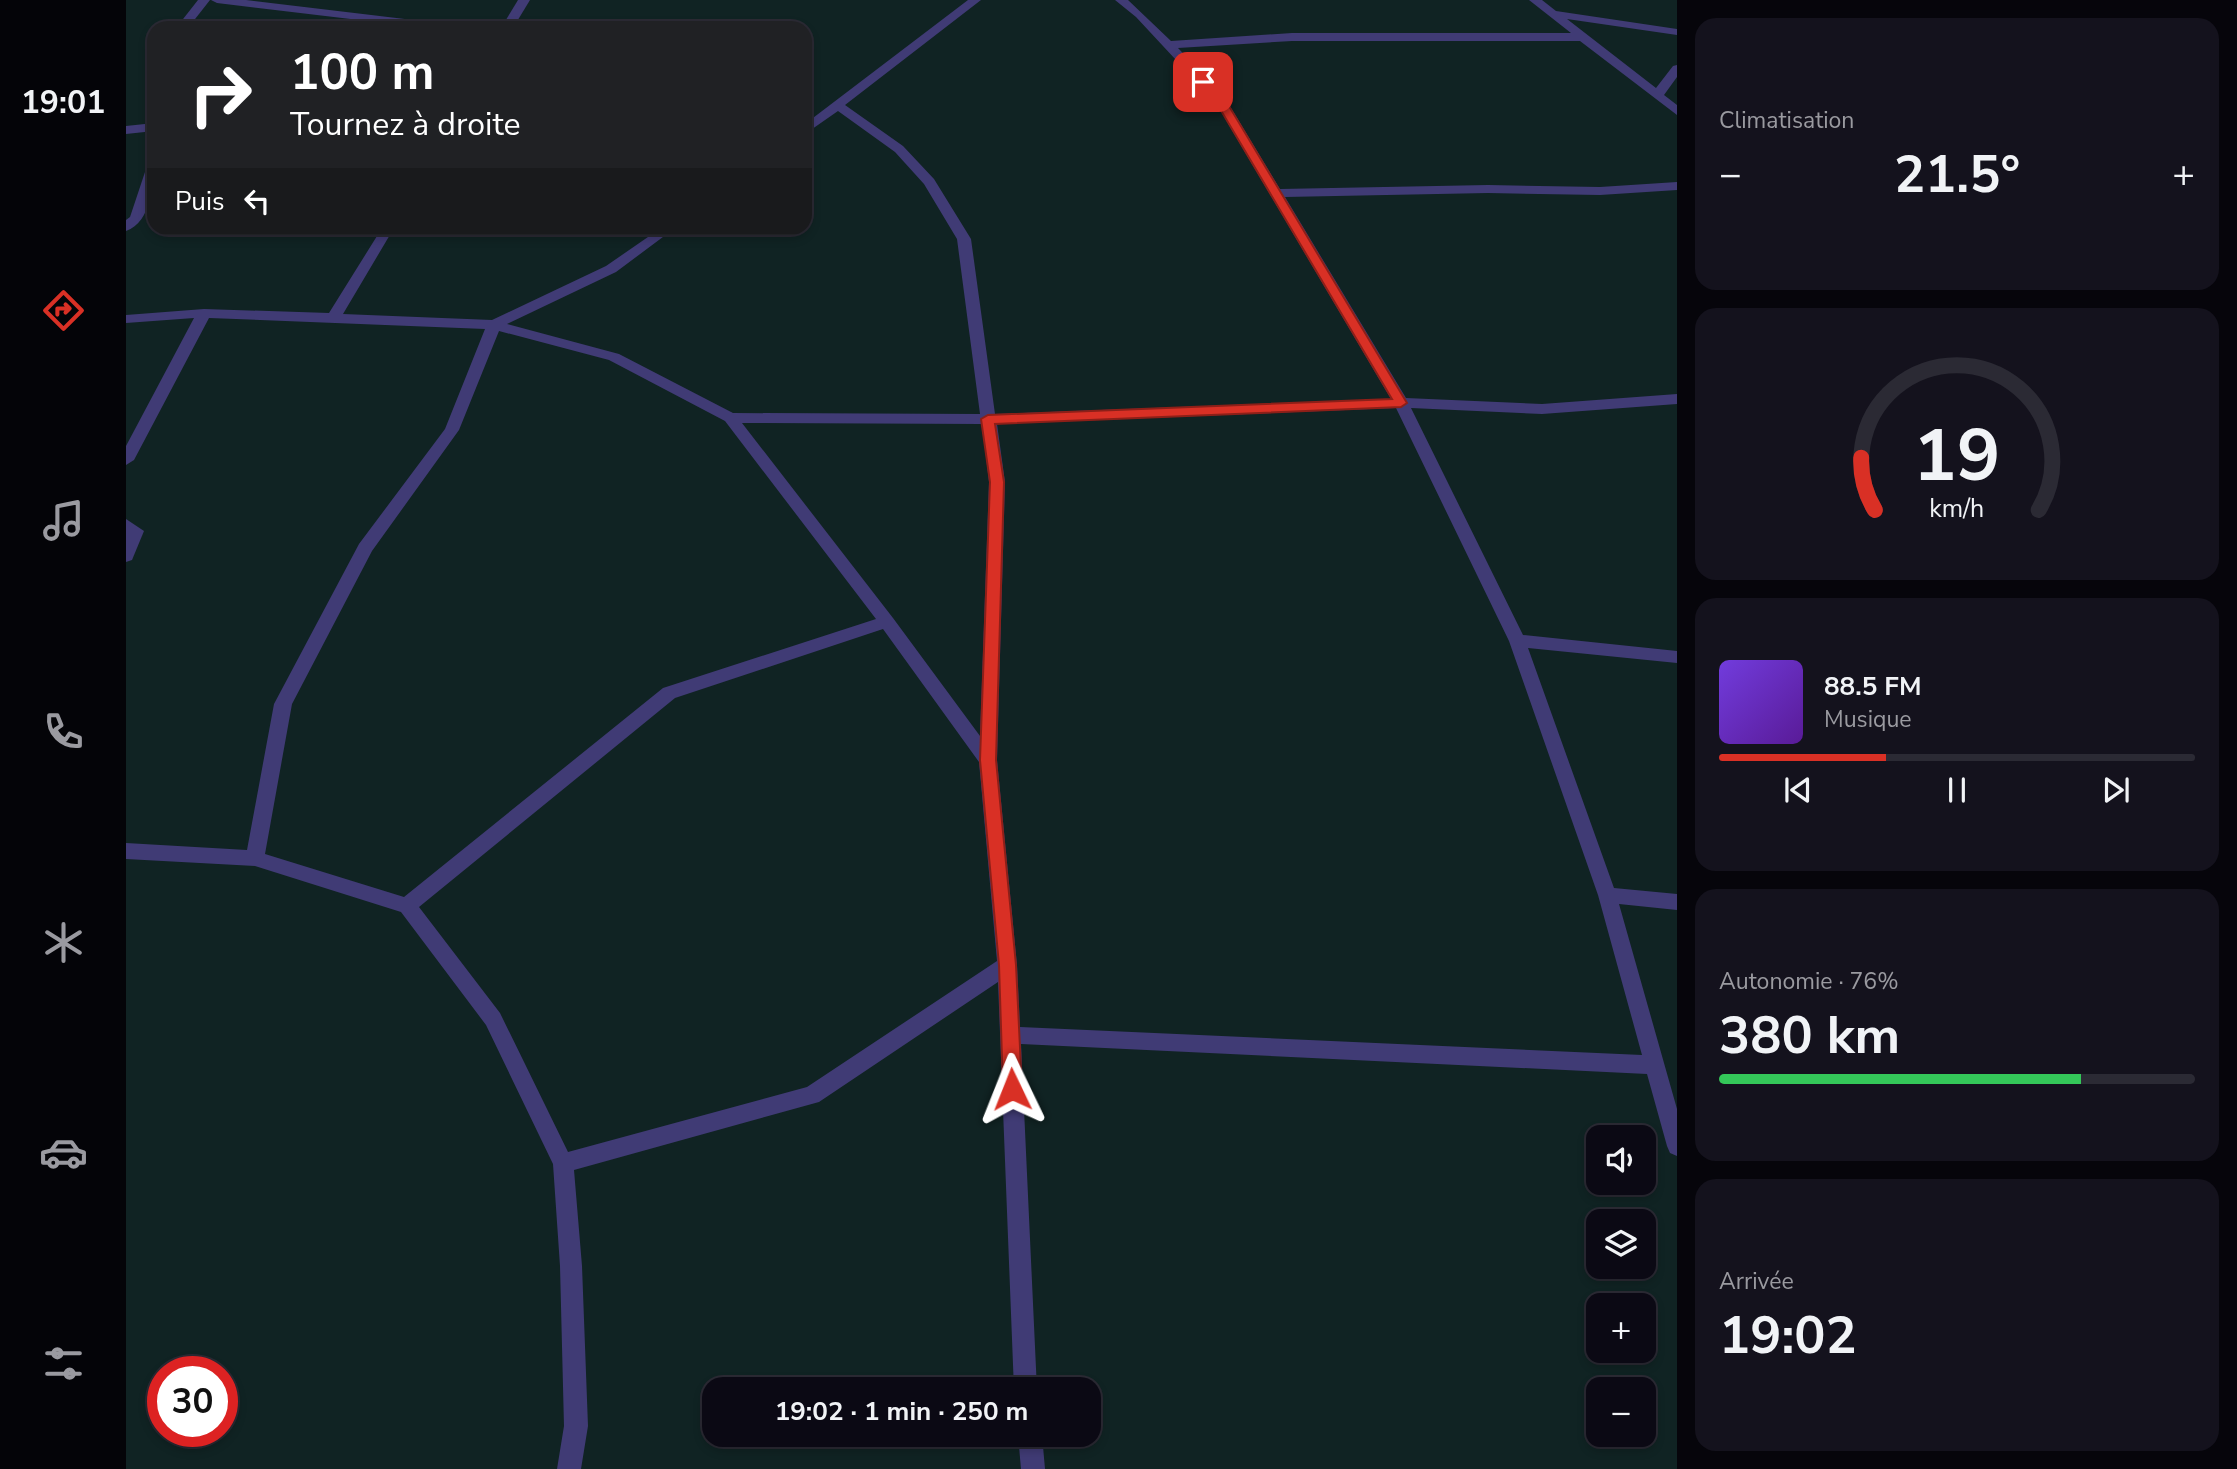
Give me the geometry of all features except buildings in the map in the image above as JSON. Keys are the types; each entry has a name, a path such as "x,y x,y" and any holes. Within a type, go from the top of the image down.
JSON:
{"street":[{"path":"187,21 204,0"},
{"path":"217,0 400,21"},
{"path":"511,21 524,0"},
{"path":"812,125 975,0"},
{"path":"1121,0 1140,15 1221,101 1401,403 1517,641 1607,895 1677,1146"},
{"path":"1535,0 1677,111"},
{"path":"1554,14 1677,32"},
{"path":"1168,45 1332,37 1584,37"},
{"path":"1657,95 1677,69"},
{"path":"839,106 899,149 929,182 964,239 997,482 988,760 1007,965 1026,1377"},
{"path":"126,130 147,128"},
{"path":"126,227 136,219 147,185"},
{"path":"1276,194 1488,189 1600,191 1677,186"},
{"path":"333,318 384,235"},
{"path":"255,858 284,704 365,548 453,430 494,326 611,269 659,235"},
{"path":"126,319 204,313 494,326 614,357 730,418 887,622 988,760"},
{"path":"126,460 204,313"},
{"path":"730,418 988,419 1401,403 1542,409 1677,400"},
{"path":"126,525 136,531 126,556"},
{"path":"407,906 669,693 887,622"},
{"path":"1517,641 1677,657"},
{"path":"126,851 255,858 407,906 493,1019 563,1163 571,1266 576,1426 569,1469"},
{"path":"1607,895 1677,902"},
{"path":"563,1163 811,1095 1007,965"},
{"path":"1010,1035 1653,1065"},
{"path":"1031,1447 1033,1469"}],"green space":[{"path":"126,0 1677,0 1677,1469 126,1469"}],"route":[{"path":"1012,1089 1007,965 988,760 997,482 988,419 1401,403 1221,101 1203,82"}]}
